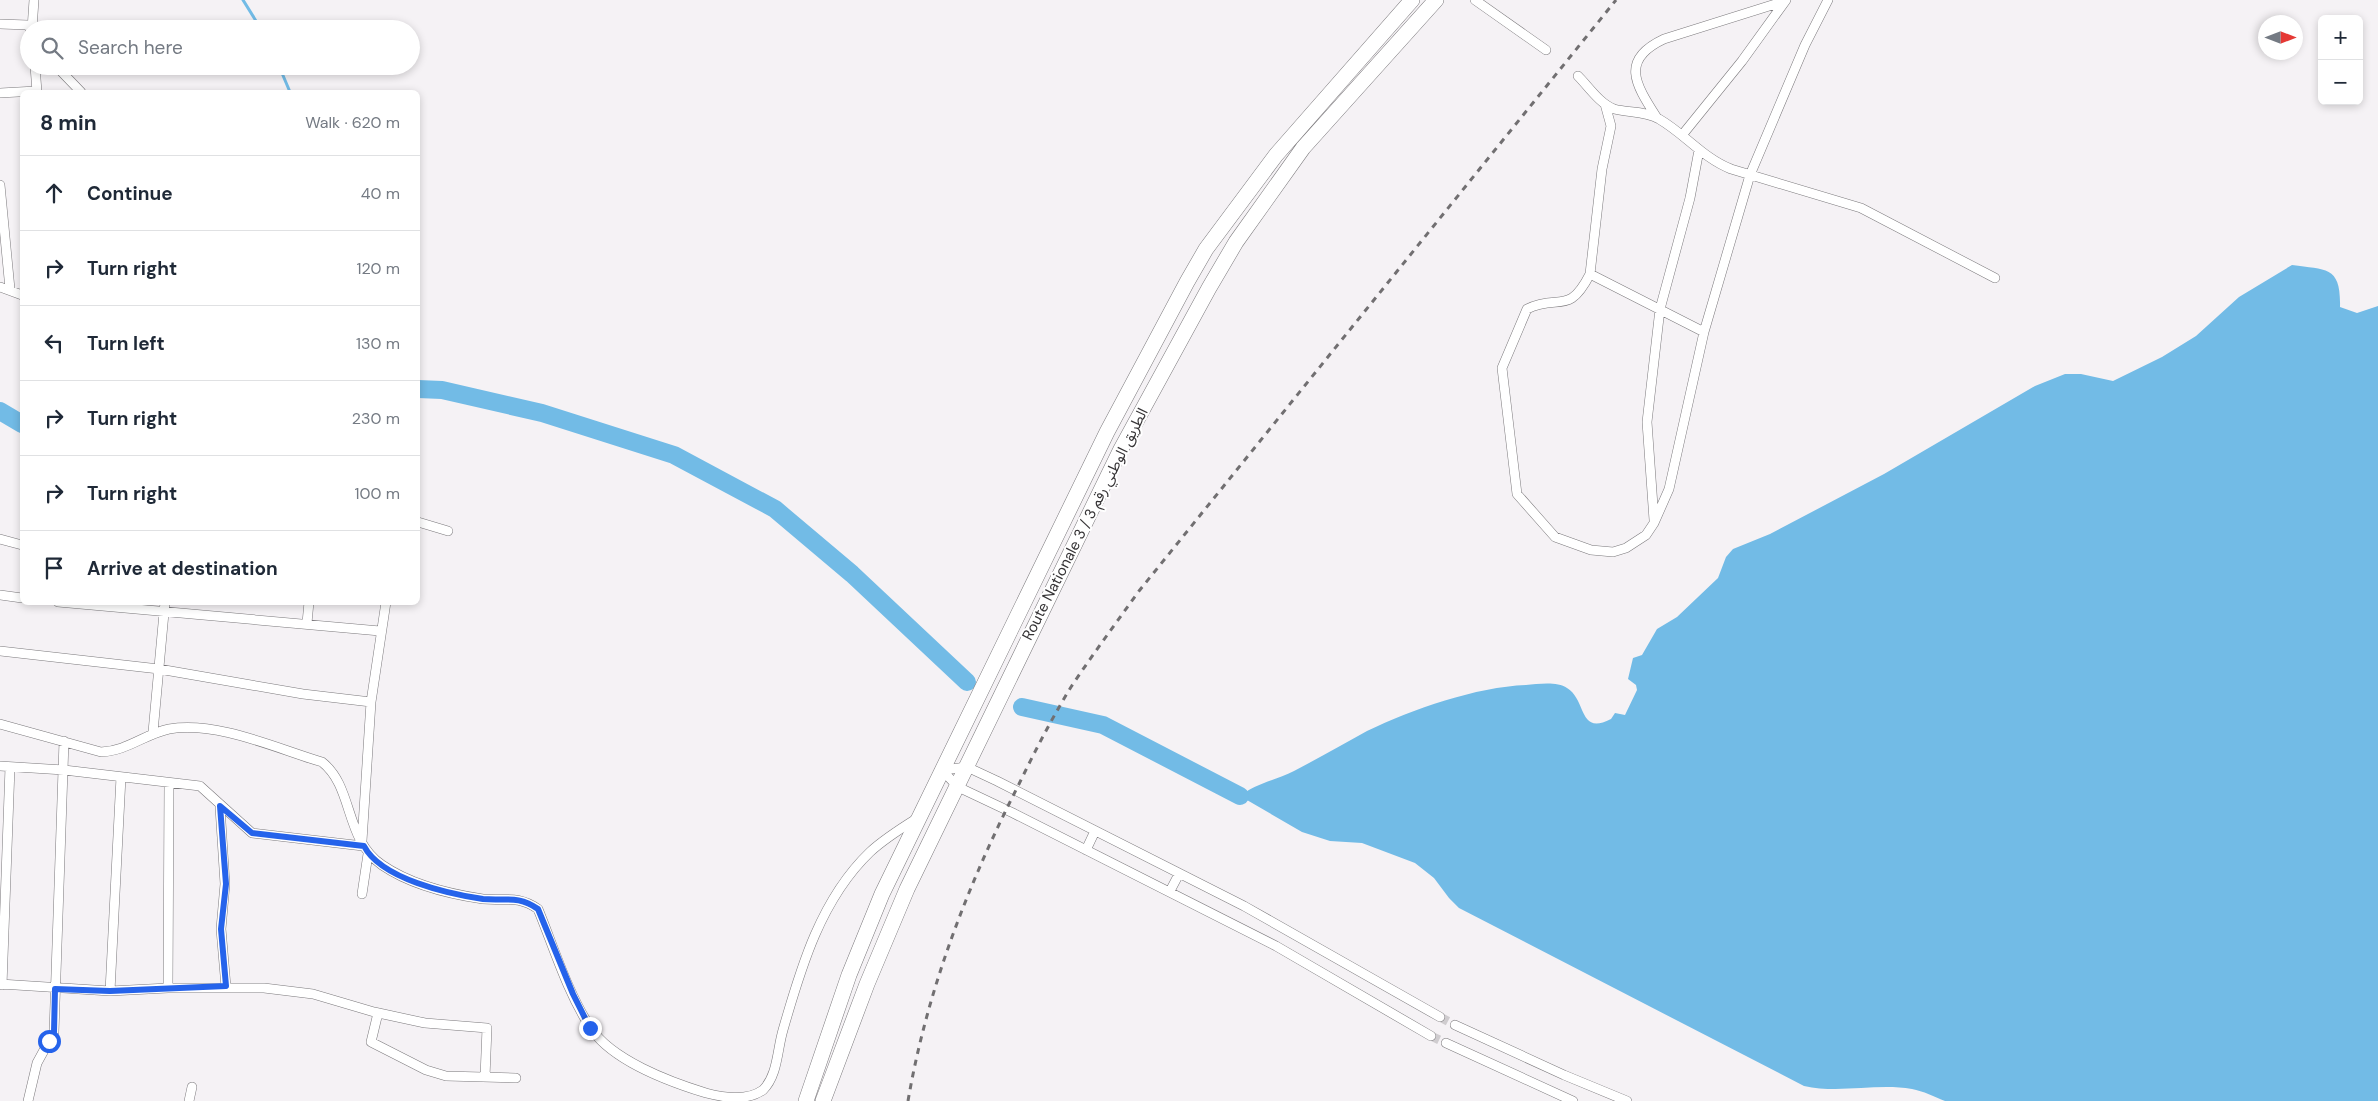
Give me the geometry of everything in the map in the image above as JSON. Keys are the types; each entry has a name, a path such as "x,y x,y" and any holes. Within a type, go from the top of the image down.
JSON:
{"highway":[{"name":"Route Nationale 3 / الطريق الوطني رقم 3","path":"806,1101 849,975 882,894 1107,432 1206,248 1276,155 1355,62 1412,0"},
{"name":"Route Nationale 3 / الطريق الوطني رقم 3","path":"823,1101 867,984 907,889 1121,449 1236,242 1303,148 1436,0"}],"street":[{"path":"32,20 34,0"},
{"path":"1475,0 1546,50"},
{"path":"1605,104 1611,126 1602,168 1590,274 1582,289 1572,299 1527,309 1502,368 1517,494 1555,537 1591,550 1613,552 1626,548 1642,539 1654,523 1669,490 1704,332 1750,175 1804,45 1828,0"},
{"path":"1656,118 1640,92 1635,76 1637,61 1647,47 1664,39 1786,1"},
{"path":"1683,134 1742,61 1786,1"},
{"path":"0,24 20,25"},
{"path":"35,75 36,90"},
{"path":"65,75 79,90"},
{"path":"1578,76 1605,104 1656,118 1683,134 1714,162 1750,175 1861,208 1995,278"},
{"path":"0,93 20,92"},
{"path":"1654,523 1647,422 1660,309 1690,198 1699,150"},
{"path":"0,185 10,289"},
{"path":"1590,274 1704,332"},
{"path":"0,287 20,294"},
{"path":"420,523 448,531"},
{"path":"0,539 20,544"},
{"path":"0,595 20,598"},
{"path":"122,605 164,607 380,631"},
{"path":"307,623 309,605"},
{"path":"362,894 371,702 380,631 385,605"},
{"path":"152,732 164,607"},
{"path":"0,651 159,669 303,694 371,702"},
{"path":"0,724 30,734 64,741 101,752 115,751 152,732 201,728 225,732 322,762 333,770 364,848"},
{"path":"28,1101 37,1063 54,1032 64,741"},
{"path":"0,766 64,770 169,784 200,786 252,833 364,848 406,878 450,894 486,899 526,901 538,909 573,994 590,1028 610,1048 630,1061 692,1088 721,1097 744,1100 754,1098 769,1083 774,1072 788,1011 807,952 821,919 838,892 870,852 890,835 918,818"},
{"path":"10,767 1,984 55,989 110,991 226,986 313,994 378,1013 425,1023 488,1028 485,1077"},
{"path":"942,770 967,768 1095,831 1244,906 1440,1018"},
{"path":"942,770 958,787 1170,891 1276,946 1431,1036"},
{"path":"110,991 121,777"},
{"path":"168,988 169,784"},
{"path":"220,806 226,884 221,929 226,986"},
{"path":"1086,850 1095,831"},
{"path":"1170,891 1179,874"},
{"path":"1276,946 1286,930"},
{"path":"378,1013 371,1042 432,1072 458,1078 516,1078"},
{"path":"1456,1025 1564,1075 1627,1101"},
{"path":"1446,1043 1573,1101"},
{"path":"189,1101 192,1087"}],"water":[{"path":"2292,265 2330,272 2338,284 2340,307 2357,313 2378,306 2378,1101 1945,1101 1916,1090 1898,1087 1831,1089 1804,1086 1459,908 1434,878 1415,863 1362,843 1330,841 1302,832 1240,796 1259,785 1294,771 1385,723 1424,707 1487,690 1536,684 1558,684 1573,693 1588,720 1593,723 1600,723 1611,719 1615,713 1625,715 1637,690 1636,685 1628,679 1633,658 1642,655 1657,629 1677,617 1718,578 1726,557 1733,549 1770,534 1884,474 2035,386 2065,374 2081,374 2113,381 2162,357 2196,336 2239,297"}],"waterway":[{"path":"243,0 255,20"},
{"path":"283,75 289,90"},
{"path":"420,389 442,390 542,413 674,455 775,509 852,574 967,682"},
{"path":"0,411 20,423"},
{"path":"1022,707 1103,725 1240,796"}],"tunnel":[{"path":"1440,1017 1455,1025"},
{"path":"1431,1036 1446,1043"}],"railway":[{"path":"908,1101 926,1019 951,938 966,899 1000,822 1050,723 1071,687 1139,591 1616,0"}],"route":[{"path":"49,1041 54,1032 55,989 110,991 226,986 221,929 226,884 220,806 252,833 364,846 368,854 384,866 406,878 450,894 486,899 526,901 538,909 573,994 590,1028"}]}
